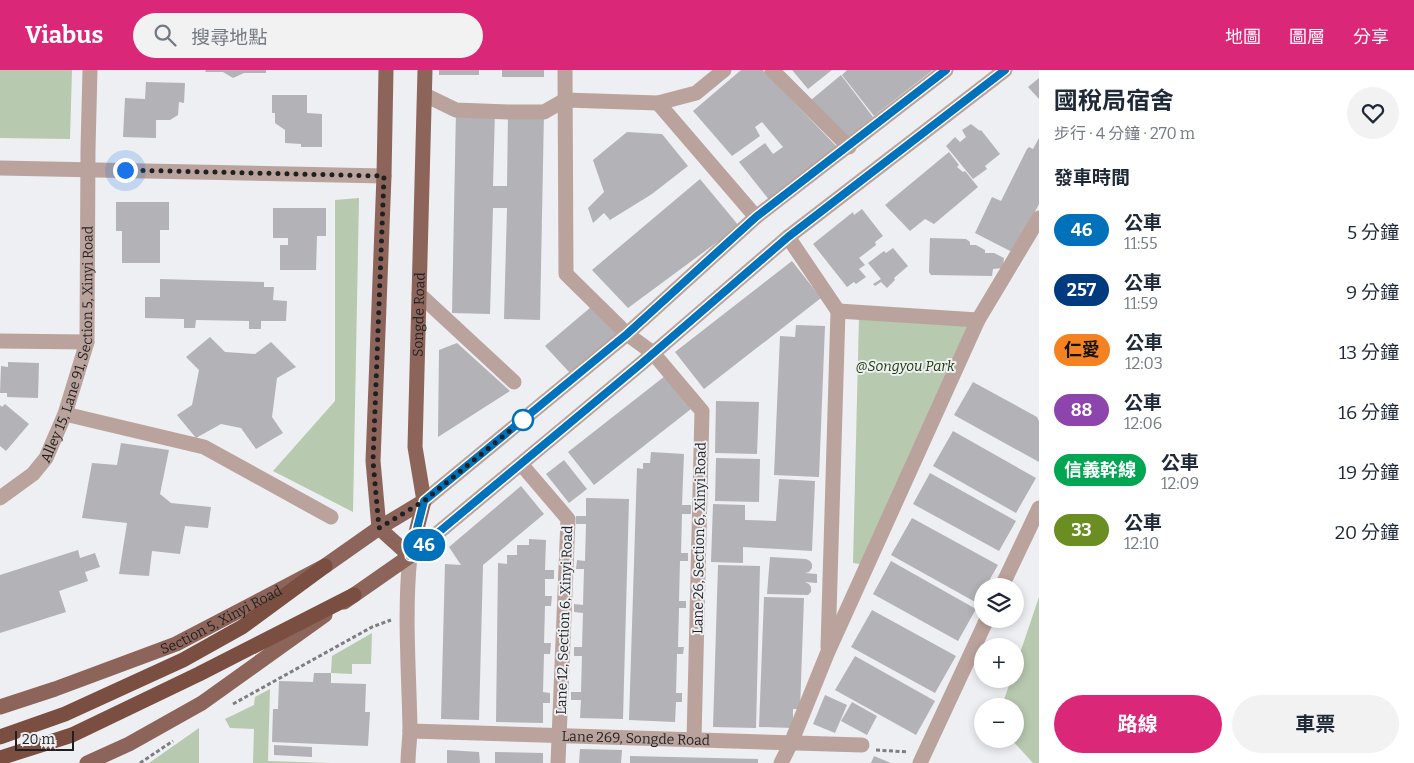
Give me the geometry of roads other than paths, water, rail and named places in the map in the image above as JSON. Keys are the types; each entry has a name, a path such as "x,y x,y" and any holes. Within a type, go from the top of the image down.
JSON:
{"highway":[{"path":"0,737 65,714 183,660 242,628 325,566"},
{"path":"0,758 72,735 199,674 354,595"}],"main road":[{"path":"87,763 129,744 202,703 410,556 379,528 373,461 384,176 386,70"},
{"name":"Songde Road","path":"410,556 424,501 415,447 425,70"},
{"name":"Section 5, Xinyi Road","path":"0,707 56,689 176,644 325,566 379,528 424,501"}],"street":[{"name":"Alley 15, Lane 91, Section 5, Xinyi Road","path":"0,498 33,474 46,458 65,414 87,342 90,70"},
{"name":"Lane 26, Section 6, Xinyi Road","path":"565,70 566,274 627,334 653,353 702,411 694,740"},
{"path":"425,95 456,110 508,112 544,112 565,100 658,103 696,93 724,70"},
{"path":"772,70 849,147"},
{"path":"424,501 627,334 756,217 849,147 946,70"},
{"path":"410,556 653,353 788,237 1005,70"},
{"path":"658,103 756,217"},
{"path":"0,168 384,176"},
{"path":"781,763 827,654 978,320 1039,218"},
{"path":"788,237 838,311 827,654"},
{"path":"419,294 514,382"},
{"path":"838,311 978,320"},
{"path":"0,341 87,342"},
{"path":"65,414 204,446 331,517"},
{"name":"Lane 12, Section 6, Xinyi Road","path":"521,464 568,519 558,763"},
{"path":"1006,578 1039,508"},
{"name":"Songde Road","path":"408,763 410,731 407,603 410,556"},
{"path":"922,758 983,628"},
{"name":"Lane 269, Songde Road","path":"410,731 862,745"}],"park label":[{"name":"@Songyou Park","path":"905,366"}]}
